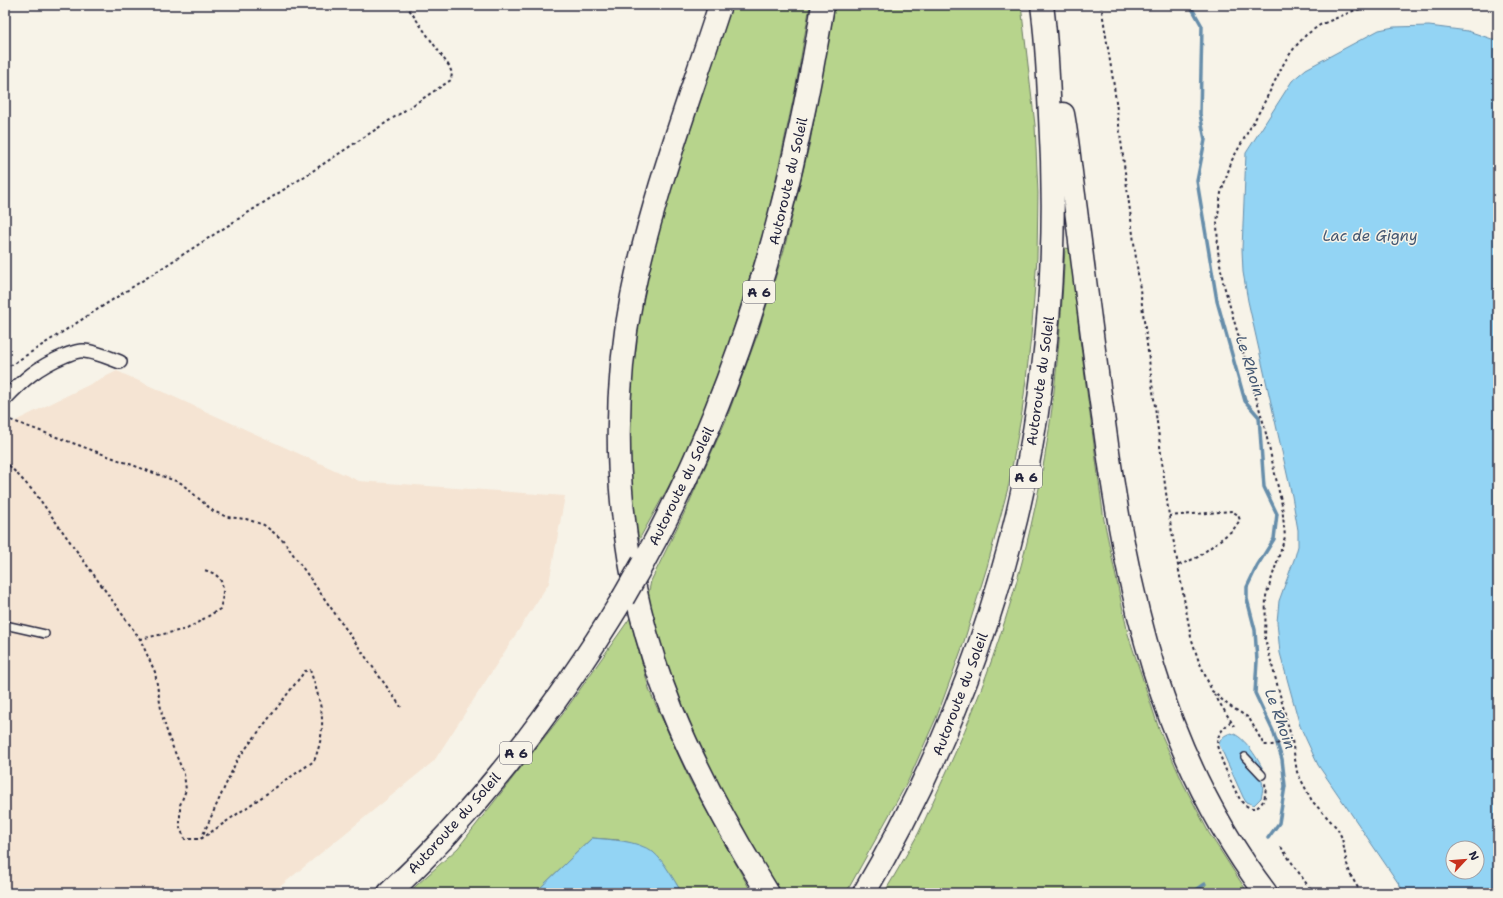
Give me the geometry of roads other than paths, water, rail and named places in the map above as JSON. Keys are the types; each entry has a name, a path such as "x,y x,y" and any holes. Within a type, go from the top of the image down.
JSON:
{"highway":[{"path":"720,5 655,206 635,282 625,344 620,391 620,484 628,554 650,644 664,688 701,774 734,836 768,893"},
{"name":"Autoroute du Soleil","path":"389,893 456,824 510,760 575,674 623,598 672,507 711,424 736,359 758,295 792,170 823,5"},
{"name":"Autoroute du Soleil","path":"864,893 918,795 965,688 997,592 1027,470 1039,401 1045,354 1052,256 1053,162 1045,30 1042,5"},
{"path":"1045,30 1064,116 1117,516 1139,621 1165,705 1194,772 1226,833 1266,893"}],"street":[{"path":"5,399 21,381 46,364 73,352 84,351 103,355 120,362"}],"lane":[{"path":"5,625 45,634"},
{"path":"1244,756 1262,775"}],"water":[{"name":"Lac de Gigny","path":"1429,26 1468,31 1498,41 1498,893 1405,893 1318,765 1300,726 1280,653 1277,622 1279,601 1298,546 1298,530 1292,496 1248,301 1243,272 1242,249 1246,153 1292,81 1306,69 1379,30 1394,27"},
{"path":"1231,733 1236,735 1246,744 1265,773 1260,777 1263,787 1261,798 1254,805 1246,802 1243,797 1219,744 1223,737"},
{"path":"592,838 632,843 653,852 665,866 682,893 535,893"}],"waterway":[{"name":"Le Rhoin","path":"1190,5 1202,26 1200,114 1205,140 1197,181 1217,301 1245,401 1259,417 1264,487 1277,514 1274,539 1257,566 1247,587 1247,599 1255,630 1257,661 1255,693 1273,731 1282,759 1285,786 1279,823 1268,838"},
{"name":"Le Rhoin","path":"1192,893 1205,884"}]}
